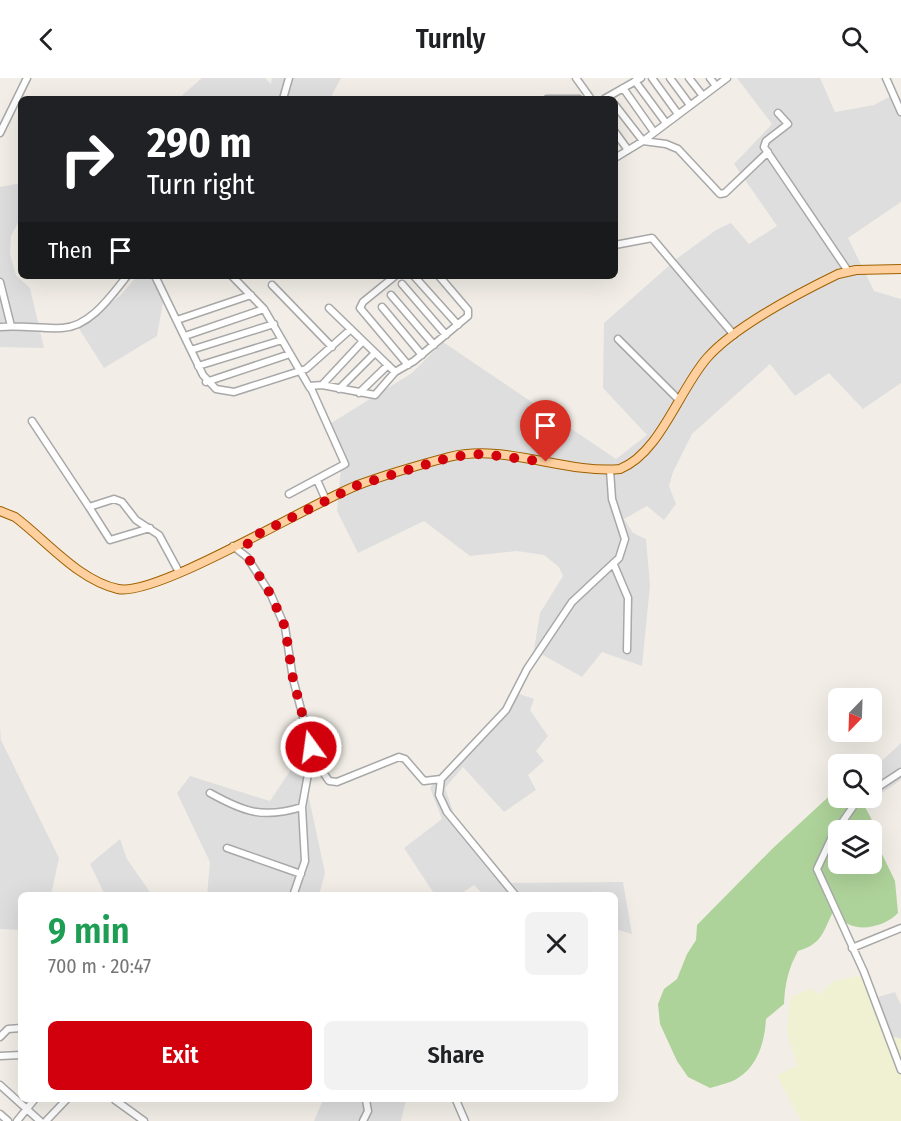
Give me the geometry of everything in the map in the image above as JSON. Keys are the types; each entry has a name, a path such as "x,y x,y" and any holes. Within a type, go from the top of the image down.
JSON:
{"main road":[{"path":"0,511 15,517 77,568 104,585 132,590 179,572 358,485 465,454 482,454 610,470 630,465 640,458 708,357 734,335 818,284 848,271 901,269"}],"street":[{"path":"18,96 27,78"},
{"path":"284,96 289,78"},
{"path":"571,78 588,96"},
{"path":"576,78 581,87 580,96"},
{"path":"652,78 678,114"},
{"path":"670,78 690,105"},
{"path":"689,78 703,96"},
{"path":"710,78 716,86"},
{"path":"618,156 643,141 726,78"},
{"path":"886,78 901,112"},
{"path":"611,96 638,80 666,123"},
{"path":"623,88 654,132"},
{"path":"0,133 18,96"},
{"path":"618,109 643,141 666,144 678,149 717,192 722,194 768,152"},
{"path":"778,113 788,124 765,142 764,147 848,271"},
{"path":"618,136 628,150"},
{"path":"618,244 652,238 734,335"},
{"path":"0,327 61,328 77,325 98,309 124,279"},
{"path":"156,279 206,382 216,389 234,392 311,367 351,329"},
{"path":"235,279 264,309 274,324 310,388 345,462 343,468 289,494"},
{"path":"391,279 363,302 360,308 408,365"},
{"path":"417,279 458,325"},
{"path":"310,388 321,385 375,395 395,372 422,355 467,318 469,311 442,279"},
{"path":"0,282 11,326"},
{"path":"402,284 446,335"},
{"path":"272,285 332,347"},
{"path":"391,294 434,345"},
{"path":"177,320 252,296"},
{"path":"382,307 422,355"},
{"path":"329,308 395,372"},
{"path":"185,336 264,309"},
{"path":"191,350 274,324"},
{"path":"618,339 678,400"},
{"path":"198,366 282,340"},
{"path":"321,385 363,342"},
{"path":"339,389 375,353"},
{"path":"206,382 291,354"},
{"path":"359,393 388,365"},
{"path":"32,421 110,540 150,528"},
{"path":"513,892 447,812 439,795 441,779 506,710 527,669 572,602 614,565 625,539 612,499 610,470"},
{"path":"317,480 326,500"},
{"path":"89,507 118,500 136,520 150,528 164,542 179,572"},
{"path":"247,556 248,539"},
{"path":"233,546 247,556 271,595 285,627 293,679 311,755 329,781 337,782 399,757 405,759 424,781 441,779"},
{"path":"614,565 628,598 627,650"},
{"path":"294,892 306,851 302,807 311,755"},
{"path":"882,784 901,772"},
{"path":"210,792 245,810 264,814 280,814 302,807"},
{"path":"852,808 837,829 817,869 852,948 901,1070"},
{"path":"227,848 301,874"},
{"path":"852,948 901,928"},
{"path":"0,1037 8,1029 18,1028"},
{"path":"0,1056 18,1055"},
{"path":"0,1085 18,1101"},
{"path":"19,1102 40,1121"},
{"path":"17,1121 32,1102"},
{"path":"46,1121 64,1102"},
{"path":"118,1102 144,1121"},
{"path":"363,1121 368,1112 366,1102"},
{"path":"457,1102 465,1121"},
{"path":"0,1114 8,1121"}],"shaded area":[{"path":"202,78 265,78 271,84 272,78 341,78 332,96 181,96"},
{"path":"737,78 820,78 835,112 874,105 895,94 901,99 901,202 848,238 874,291 901,299 901,383 863,409 829,373 795,396 770,364 692,434 673,472 669,486 676,504 664,520 647,506 624,519 633,533 646,539 650,585 642,666 602,652 582,677 534,650 540,613 563,576 559,567 544,555 517,551 470,556 424,521 358,553 337,511 341,468 328,425 412,373 443,342 616,459 647,435 603,388 604,323 679,257 716,230 731,223 749,244 777,226 734,164 772,124"},
{"path":"18,184 18,223 11,236 10,254 18,279 30,288 44,348 0,347 0,187"},
{"path":"134,279 155,279 164,296 157,336 104,368 78,327 121,295"},
{"path":"514,692 534,699 530,710 548,736 536,751 544,761 528,775 536,790 504,812 463,767 445,788 455,817 510,883 623,882 632,934 618,930 618,892 481,892 474,885 464,892 433,892 404,848 442,819 430,788 458,754 483,733"},
{"path":"0,727 1,740 59,858 52,892 18,892 18,930 0,929"},
{"path":"901,743 901,780 882,793 882,761"},
{"path":"300,756 325,873 320,892 207,892 210,862 177,793 190,776 270,801"},
{"path":"120,839 127,859 150,892 104,892 90,864"},
{"path":"895,992 901,1005 901,1039 891,1036 878,997"},
{"path":"322,1102 406,1102 401,1121 314,1121"}],"green space":[{"path":"828,797 828,808 866,808 872,820 828,820 828,874 882,874 882,854 895,881 898,913 881,924 861,927 846,923 834,910 821,936 813,945 798,951 788,977 784,1004 766,1019 762,1044 751,1067 735,1080 710,1088 688,1077 677,1061 660,1024 658,1004 664,989 677,979 687,954 696,940 697,925 772,849"},
{"path":"868,974 891,1036 901,1039 901,1121 801,1121 777,1075 797,1066 787,1033 790,997 810,989 819,994 834,981"}],"route":[{"path":"311,747 293,679 285,627 278,608 247,556 248,539 358,485 451,457 482,454 546,462"}]}
